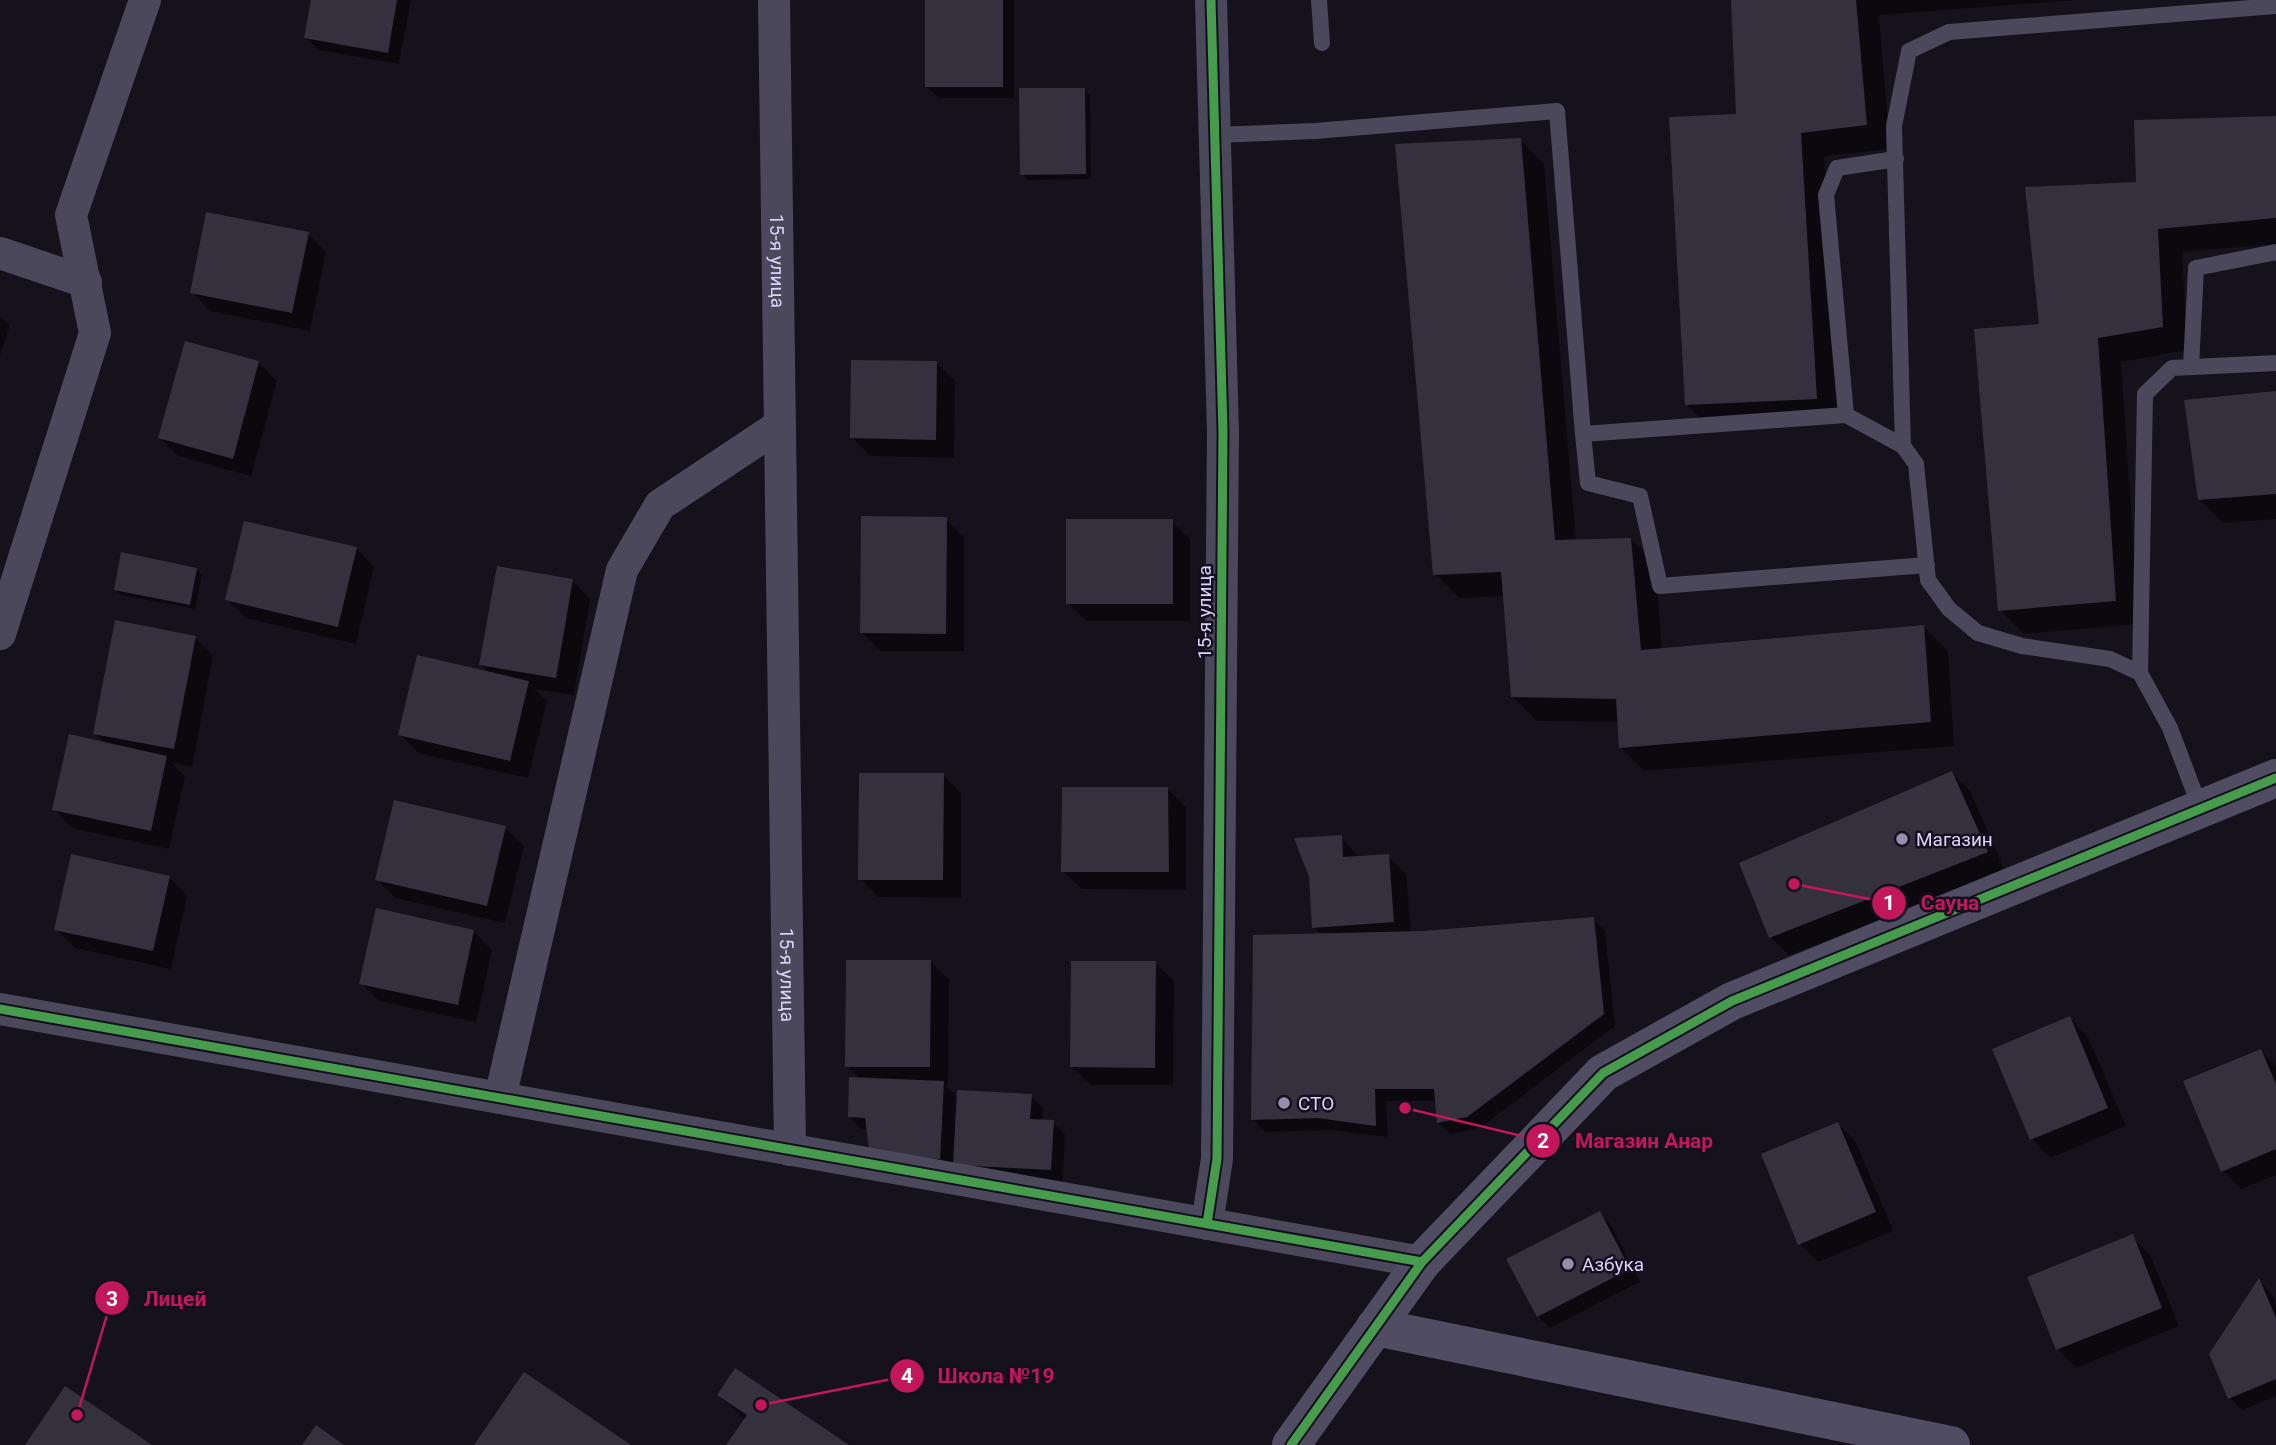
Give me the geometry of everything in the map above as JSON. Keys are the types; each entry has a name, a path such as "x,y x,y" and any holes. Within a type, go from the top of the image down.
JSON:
{"street":[{"path":"0,634 95,333 71,215 145,0"},
{"name":"15-я улица","path":"774,0 790,1150"},
{"name":"15-я улица","path":"1207,1224 1217,1159 1223,432 1211,0"},
{"path":"0,253 86,282"},
{"path":"500,1098 622,570 660,505 780,425"},
{"path":"1291,1445 1422,1262 1603,1073 1732,1002 2276,778"},
{"path":"0,1009 1422,1262"},
{"path":"1376,1327 1951,1445"}],"lane":[{"path":"1319,0 1322,43"},
{"path":"1903,446 1894,126 1909,51 1949,32 2160,8 2276,6"},
{"path":"1216,135 1315,131 1557,111 1588,483 1640,496 1660,586 1927,565"},
{"path":"1846,415 1826,195 1837,168 1896,159"},
{"path":"2191,368 2196,268 2276,252"},
{"path":"2201,810 2170,728 2140,673 2145,394 2172,368 2276,363"},
{"path":"1583,434 1846,415 1903,446 1916,464 1928,580 1942,599 1978,633 2022,646 2110,659 2140,673"}],"building":[{"path":"311,0 397,0 388,53 304,38"},
{"path":"925,0 1003,0 1003,87 925,87"},
{"path":"1731,0 1856,0 1867,125 1801,133 1817,399 1685,405 1669,117 1736,114"},
{"path":"1019,88 1085,88 1086,174 1020,175"},
{"path":"2276,116 2276,218 2158,229 2163,327 2098,338 2116,601 1998,611 1974,329 2039,324 2025,187 2136,182 2134,120"},
{"path":"1521,138 1555,540 1631,538 1641,650 1924,625 1931,722 1619,748 1616,699 1511,697 1501,572 1433,575 1395,144"},
{"path":"206,212 309,232 292,313 190,293"},
{"path":"185,341 259,361 233,459 158,438"},
{"path":"851,360 937,361 936,440 850,438"},
{"path":"2276,391 2276,494 2198,500 2184,400"},
{"path":"861,516 947,517 946,634 860,633"},
{"path":"1066,519 1173,519 1173,604 1066,604"},
{"path":"244,521 357,547 338,627 225,600"},
{"path":"121,552 197,568 190,605 114,590"},
{"path":"497,566 573,579 556,678 479,665"},
{"path":"115,620 196,636 174,749 93,734"},
{"path":"417,655 529,681 510,761 398,735"},
{"path":"69,734 167,756 151,831 52,810"},
{"name":"Магазин","path":"1952,771 1988,852 1769,938 1739,863"},
{"path":"859,773 944,773 943,880 858,880"},
{"path":"1062,787 1168,787 1169,872 1061,872"},
{"path":"394,800 506,826 487,906 375,880"},
{"path":"1342,835 1343,857 1389,854 1394,922 1312,928 1309,877 1294,838"},
{"path":"71,854 170,876 153,951 54,930"},
{"path":"376,908 474,930 458,1005 359,984"},
{"path":"1594,917 1604,1014 1467,1117 1437,1123 1434,1089 1375,1089 1376,1126 1317,1118 1251,1120 1253,935 1423,931"},
{"path":"846,960 931,960 930,1067 845,1067"},
{"path":"1071,961 1156,961 1155,1068 1070,1067"},
{"path":"2070,1016 2108,1108 2030,1140 1992,1049"},
{"path":"2261,1049 2276,1084 2276,1149 2221,1172 2183,1081"},
{"path":"849,1077 944,1081 940,1159 870,1156 865,1118 848,1117"},
{"path":"957,1090 1032,1094 1030,1119 1054,1120 1051,1170 953,1165"},
{"path":"1838,1122 1876,1212 1798,1245 1761,1154"},
{"name":"Азбука","path":"1600,1211 1630,1269 1537,1317 1506,1259"},
{"path":"2133,1234 2162,1308 2056,1350 2027,1277"},
{"path":"2259,1278 2276,1318 2276,1379 2228,1399 2209,1354"},
{"path":"735,1368 849,1445 726,1445 747,1415 717,1395"},
{"path":"524,1372 631,1445 474,1445"},
{"path":"65,1386 152,1445 25,1445"},
{"path":"316,1425 344,1445 302,1445"}],"cycle path":[{"path":"1207,1224 1217,1159 1223,432 1211,0"},
{"path":"1291,1445 1422,1262 1603,1073 1732,1001 2276,778"},
{"path":"0,1009 1422,1262"}],"place":[{"name":"Магазин","path":"1902,839"},
{"name":"Сауна","path":"1794,884"},
{"name":"СТО","path":"1284,1103"},
{"name":"Магазин Анар","path":"1405,1108"},
{"name":"Азбука","path":"1568,1264"},
{"name":"Школа №19","path":"761,1405"},
{"name":"Лицей","path":"77,1415"}]}
